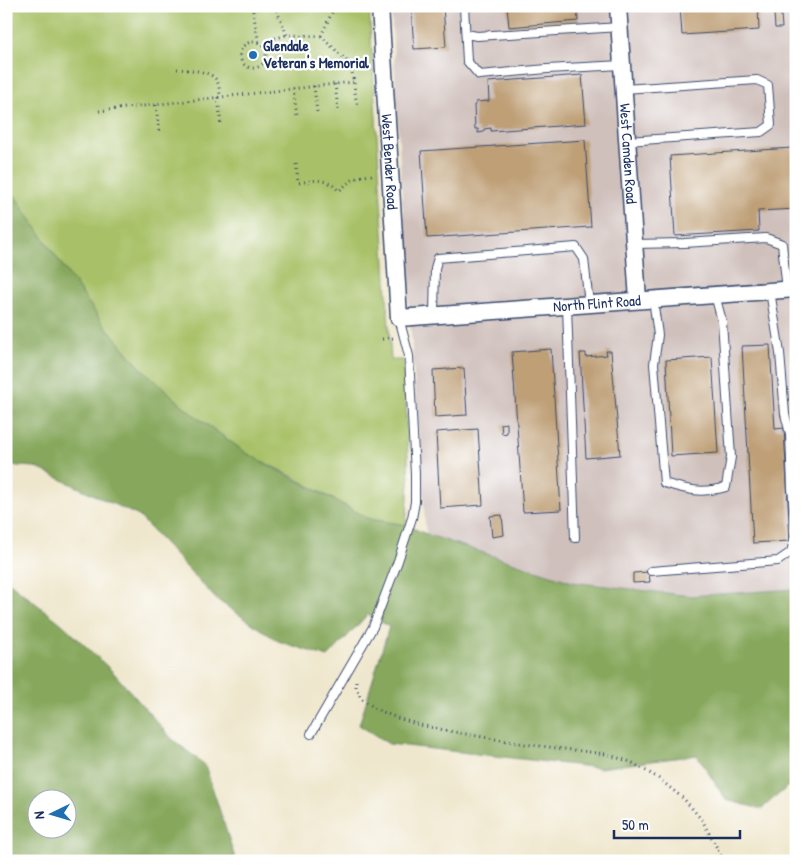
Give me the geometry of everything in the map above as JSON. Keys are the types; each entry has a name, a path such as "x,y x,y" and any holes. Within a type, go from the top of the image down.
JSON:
{"street":[{"name":"West Bender Road","path":"380,6 398,318"},
{"name":"West Camden Road","path":"618,6 634,244 646,300"},
{"name":"North Flint Road","path":"398,318 791,289"}],"lane":[{"path":"464,6 467,61 479,75 622,65"},
{"path":"466,34 476,36 620,27"},
{"path":"624,89 756,80 768,85 771,124 761,132 628,141"},
{"path":"634,244 766,238 782,244 791,289"},
{"path":"434,315 435,268 438,258 576,247 584,259 589,304"},
{"path":"770,291 780,353 785,414 790,434 796,528"},
{"path":"646,300 658,335 654,364 664,483 688,490 712,491 726,487 731,458 722,321 715,295"},
{"path":"567,306 576,538"},
{"path":"311,734 372,627 398,561 412,518 415,502 415,474 409,356 398,318"},
{"path":"651,571 778,561 791,552 796,533"}],"path":[{"path":"252,6 261,46 266,55 260,66 252,68 244,64 241,57 244,46 252,42 261,46"},
{"path":"275,6 287,34"},
{"path":"321,36 335,6"},
{"path":"261,46 287,34 321,36 350,64 357,107"},
{"path":"177,69 207,73 214,77 218,83 221,124"},
{"path":"99,111 354,82"},
{"path":"335,84 338,110"},
{"path":"314,86 317,112"},
{"path":"294,89 297,115"},
{"path":"156,105 159,131"},
{"path":"296,164 298,183 320,180 328,182 339,191 350,180 373,175"},
{"path":"356,679 356,688 361,698 376,709 397,718 454,732 524,744 606,754 631,762 658,778 684,800 702,820 724,861"}],"shaded area":[{"path":"391,6 796,6 796,589 690,596 572,582 426,534 406,264"}],"green space":[{"path":"6,6 369,6 391,360 404,360 409,484 406,525 369,519 246,453 191,413 139,366 102,322 6,183"},
{"path":"6,183 102,322 139,366 191,413 246,453 369,519 406,525 426,534 572,582 690,596 796,589 796,780 761,809 726,800 697,755 600,768 389,744 359,725 389,627 368,614 328,657 278,641 216,599 139,516 35,467 6,465"},
{"path":"6,580 62,624 112,671 172,739 205,765 236,861 6,861"}],"building":[{"path":"411,6 443,6 446,47 414,49"},
{"path":"507,6 577,6 578,21 509,27"},
{"path":"680,6 758,6 759,30 682,35"},
{"path":"781,13 782,28 775,28 774,14"},
{"path":"582,75 586,124 491,131 491,128 484,129 484,132 478,133 478,129 475,129 474,105 476,105 476,102 489,101 488,82"},
{"path":"585,140 591,227 427,238 421,151"},
{"path":"792,148 796,209 758,211 759,231 675,236 670,156"},
{"path":"770,345 775,429 784,428 790,541 753,543 742,346"},
{"path":"551,349 561,510 523,512 512,352"},
{"path":"606,351 611,351 620,455 586,458 580,353 586,353 586,357 607,355"},
{"path":"712,357 718,453 671,456 666,360"},
{"path":"464,368 467,415 435,417 433,370"},
{"path":"507,423 507,433 502,434 501,424"},
{"path":"478,429 483,505 440,508 436,432"},
{"path":"502,515 504,535 492,537 490,516"},
{"path":"649,572 650,582 633,583 633,573"}],"place":[{"name":"Glendale Veteran's Memorial","path":"253,55"}]}
